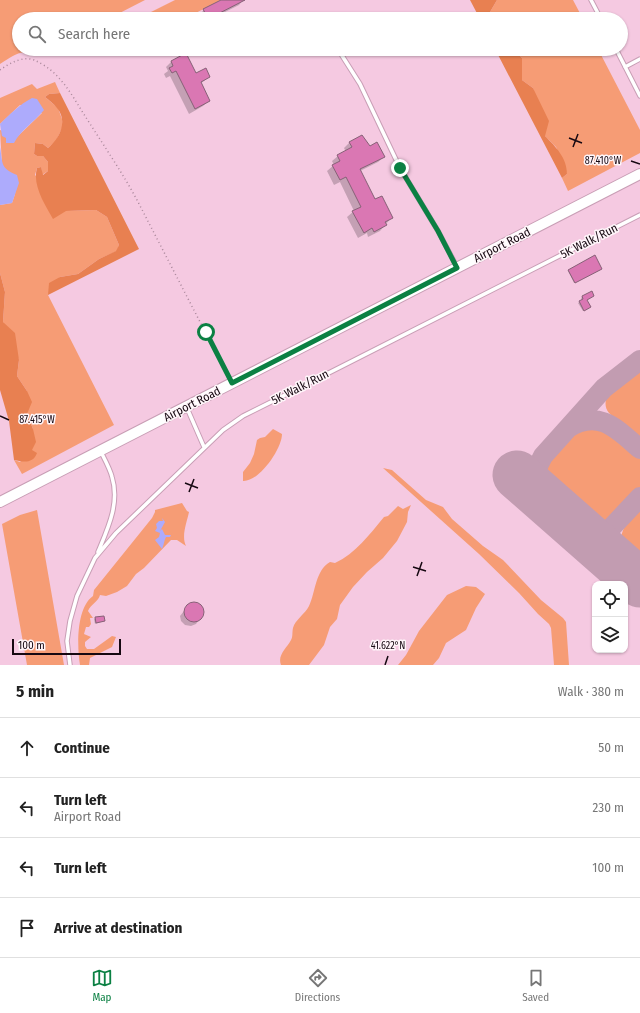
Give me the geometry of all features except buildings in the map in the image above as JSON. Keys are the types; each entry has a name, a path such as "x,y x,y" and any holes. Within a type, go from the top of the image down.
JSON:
{"main road":[{"name":"Airport Road","path":"0,502 640,174"}],"lane":[{"path":"591,0 597,12"},
{"path":"342,56 360,84 400,168 438,231 457,268"},
{"path":"620,56 640,94"},
{"path":"625,67 640,59"},
{"name":"5K Walk/Run","path":"70,665 67,640 70,621 77,596 95,558 116,533 223,430 244,416 640,215"},
{"path":"186,406 204,447"},
{"path":"95,558 111,520 115,500 113,479 100,451"}],"path":[{"path":"0,70 6,65 26,58 34,60 56,74 134,193 232,383"}],"shaded area":[{"path":"0,0 145,0 122,12 12,12 13,56 0,64"},
{"path":"175,0 221,0 198,12 151,12"},
{"path":"470,0 497,0 490,12 476,12"},
{"path":"497,0 573,0 579,12 490,12"},
{"path":"499,56 520,56 522,58 522,80 533,88 549,121 545,136 557,149 567,168 567,174 562,178"},
{"path":"520,56 602,56 640,130 640,153 568,191 562,178 567,174 556,147 545,136 533,88 522,80 522,58"},
{"path":"55,82 60,93 49,94 45,97 58,108 63,126 56,141 48,148 43,144 35,143 34,154 37,156 43,156 48,162 48,171 42,175 41,167 37,168 35,175 66,211 96,210 107,217 119,245 117,251 99,259 78,274 60,277 48,295 114,425 22,474 14,460 20,462 31,450 33,429 27,414 27,391 17,376 19,360 3,322 5,292 0,273 0,205 12,203 15,194 17,176 6,171 2,165 0,130 17,137 42,113 20,105 0,124 0,98 32,84 37,89"},
{"path":"60,93 139,249 48,295 49,283 60,277 78,274 99,259 116,251 119,245 107,217 96,210 66,211 53,219 40,195 36,181 37,168 41,167 43,175 48,171 48,162 43,156 37,156 34,154 35,143 43,144 48,148 59,134 62,118 57,108 45,97 49,94"},
{"path":"32,98 37,99 44,110 20,134 14,143 6,143 6,138 2,136 0,124 11,113"},
{"path":"0,147 3,165 5,168 17,175 19,183 12,203 0,205"},
{"path":"0,273 5,292 3,322 15,333 19,360 17,376 32,402 27,414 36,442 32,450 37,453 30,461 14,460 9,421 0,390"},
{"path":"640,368 640,441 609,413 606,406 606,400 614,387"},
{"path":"589,427 611,433 640,458 640,488 610,520 594,520 547,478 544,469 549,459 575,432"},
{"path":"273,429 282,434 274,456 256,476 249,480 243,481 243,472 250,463 254,454 257,440 265,437"},
{"path":"383,468 392,470 426,500 443,507 452,519 483,546 503,560 541,600 563,618 566,622 569,665 554,665 551,628 549,624 479,554"},
{"path":"182,503 189,512 184,533 186,546 177,540 171,540 144,568 136,574 127,586 106,596 100,595 88,611 93,618 90,618 91,624 89,627 86,627 84,634 91,637 85,642 85,646 87,649 94,649 112,636 116,637 112,647 90,658 89,665 80,665 78,648 79,628 83,609 93,596 94,590 152,518 155,510"},
{"path":"411,505 408,512 407,522 397,541 383,558 353,587 340,605 337,619 330,627 324,645 309,665 281,665 280,658 292,639 294,625 309,606 316,582 325,566 330,562 335,563 343,559 356,549 384,517 388,516 398,506 403,509"},
{"path":"640,509 640,560 625,547 621,537 625,526"},
{"path":"37,510 64,665 27,665 2,524 20,515"},
{"path":"162,518 165,522 160,531 162,529 165,535 171,535 170,537 166,537 162,549 155,540 159,537 160,533 155,531 157,528 156,524 159,521 163,521"},
{"path":"466,586 476,587 485,594 476,608 466,630 446,643 439,658 433,665 398,665 406,655 419,631 447,595"}],"taxiway":[{"path":"535,491 537,468 543,456 604,388 640,360"},
{"path":"568,428 579,422 589,420 599,421 616,429 640,449"},
{"path":"596,544 640,497"}],"runway":[{"path":"517,475 640,583"}],"route":[{"path":"206,332 232,383 457,268 438,231 400,168"}]}
